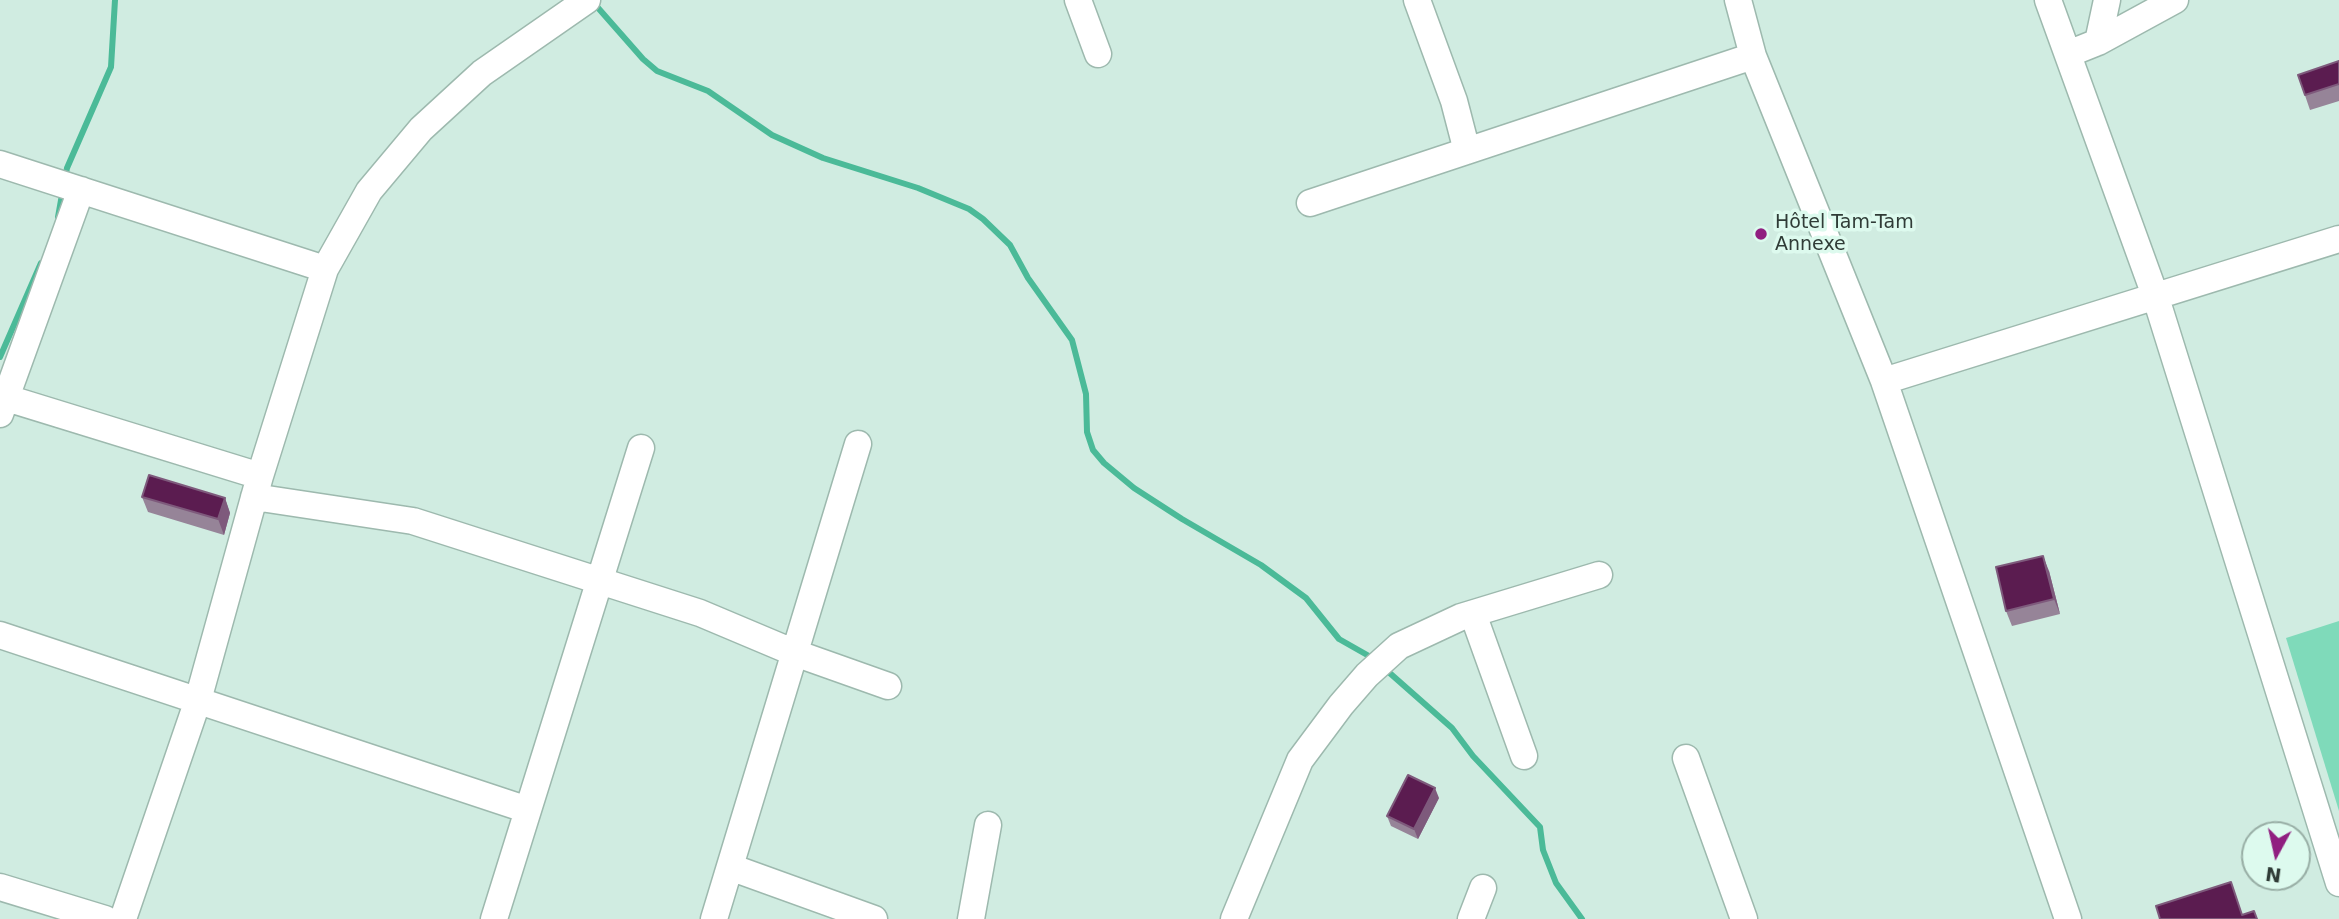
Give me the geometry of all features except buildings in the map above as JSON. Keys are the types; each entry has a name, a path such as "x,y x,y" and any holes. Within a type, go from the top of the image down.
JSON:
{"street":[{"path":"124,919 198,700 257,487 325,269 369,191 421,129 482,73 587,0"},
{"path":"1078,0 1098,54"},
{"path":"1417,0 1454,101 1467,151"},
{"path":"1738,0 1754,56 1884,381 2068,919"},
{"path":"2048,0 2156,298 2339,883"},
{"path":"2098,42 2107,0"},
{"path":"2068,54 2098,42 2175,0"},
{"path":"1310,203 1754,56"},
{"path":"0,164 325,269"},
{"path":"80,190 2,403 257,487 413,521 600,583 700,612 794,653 888,687"},
{"path":"1884,381 2339,239"},
{"path":"714,919 858,444"},
{"path":"494,919 641,447"},
{"path":"1234,919 1300,760 1367,675 1399,646 1473,614 1600,575"},
{"path":"1473,614 1524,756"},
{"path":"0,635 528,810"},
{"path":"1686,758 1744,919"},
{"path":"971,919 988,825"},
{"path":"730,867 874,919"},
{"path":"0,887 105,919"},
{"path":"1471,919 1483,888"}],"green space":[{"path":"2339,621 2339,811 2286,638"}],"waterway":[{"path":"65,179 67,168 111,67 115,0"},
{"path":"592,1 657,71 708,91 772,135 823,158 918,188 969,209 983,219 1010,245 1028,278 1072,340 1086,394 1087,432 1093,450 1104,463 1134,488 1261,565 1306,598 1339,639 1376,660"},
{"path":"58,217 63,189"},
{"path":"0,357 41,263"},
{"path":"1384,668 1452,728 1473,756 1540,827 1543,850 1556,883 1582,919"}],"place":[{"name":"Hôtel Tam-Tam Annexe","path":"1761,234"}]}
